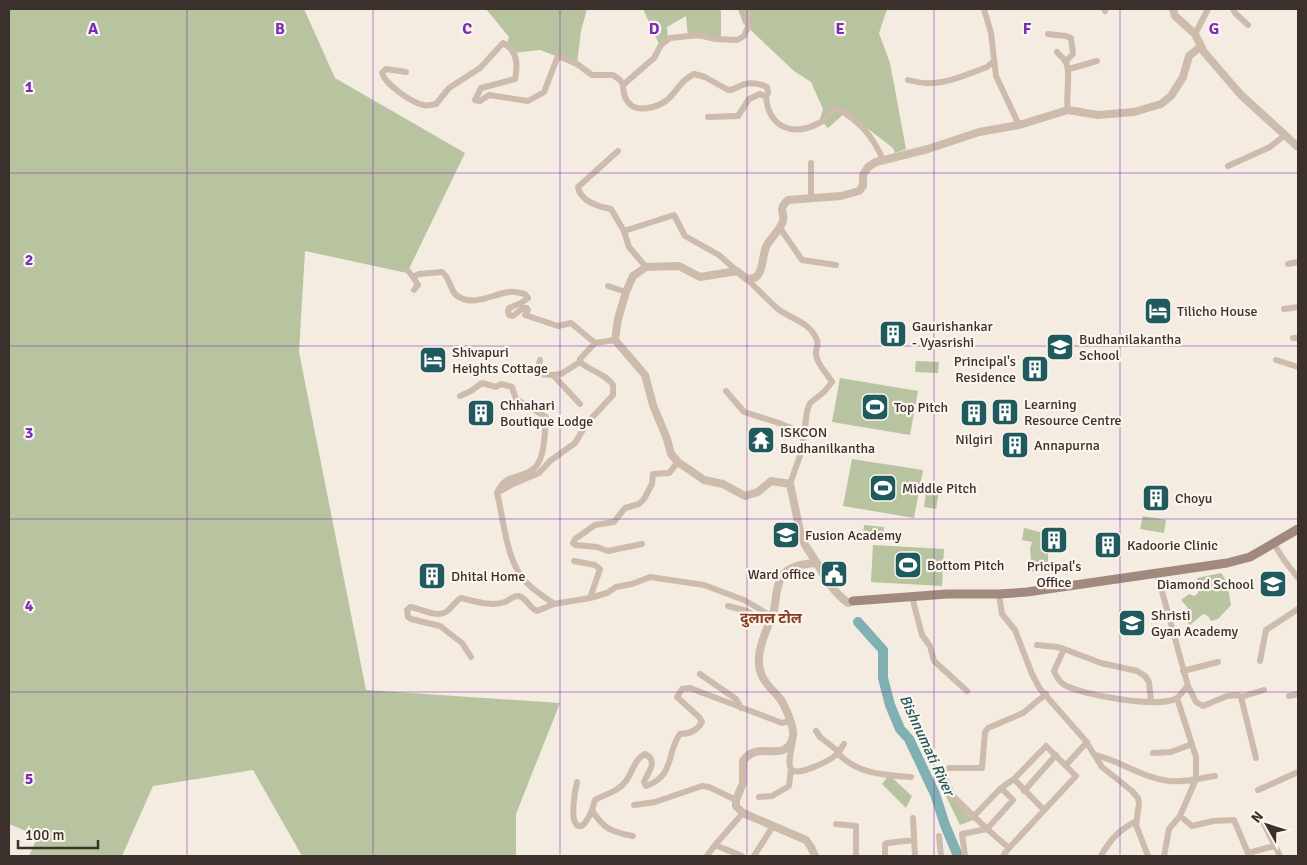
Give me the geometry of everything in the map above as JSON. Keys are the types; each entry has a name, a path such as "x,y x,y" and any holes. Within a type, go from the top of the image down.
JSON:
{"main road":[{"path":"853,601 947,594 999,594 1076,586 1227,562 1250,557 1298,529"}],"street":[{"path":"623,85 654,58 661,45 670,38 699,35 716,39 737,40 744,36 748,27 747,9"},
{"path":"984,9 991,33 996,76 1019,124"},
{"path":"1174,9 1175,16 1195,34 1200,46 1241,95 1298,147"},
{"path":"1195,34 1208,9"},
{"path":"1233,9 1248,25"},
{"path":"1048,34 1071,38 1073,54 1066,61"},
{"path":"406,72 386,69 382,73 384,80 410,100 425,105 436,104 449,88 480,68 504,43 511,47 518,65 515,79 481,88 475,100 480,101 489,95 528,101 544,92 558,56 577,64 592,75 613,75 623,85 623,92 627,102 634,108 640,109 664,103 673,96 684,79 694,74 705,77 728,90 745,84 762,84 767,87 767,109 772,118 779,124 791,130 807,129 822,122 837,108 865,129 876,143 883,160"},
{"path":"747,279 758,275 766,246 780,228 783,220 781,209 788,200 841,196 859,191 863,186 863,175 868,167 883,160 928,149 979,132 1019,124 1068,110 1098,115 1134,112 1161,104 1171,96 1183,77 1189,56 1200,46"},
{"path":"1057,52 1066,61 1069,69 1066,92 1068,110"},
{"path":"1069,69 1098,61"},
{"path":"908,80 919,83 944,83 993,62"},
{"path":"708,117 738,116 749,99 760,94 766,97"},
{"path":"1228,166 1270,147 1285,135"},
{"path":"618,151 578,187 578,192 595,206 611,210 624,231 629,247 646,267"},
{"path":"811,163 811,198"},
{"path":"624,231 674,215 685,236 719,255 785,314 803,323 817,340 816,355 819,364 832,382 824,392 810,403 807,411 802,450 790,484 800,531 805,545 843,600 848,603 853,601"},
{"path":"780,228 802,260 836,265"},
{"path":"1288,264 1298,262"},
{"path":"737,271 700,277 679,266 646,267 633,276 626,292 618,319 615,340 645,375 653,405 671,454 678,462 704,480 724,484 745,496 758,492 771,481 790,484"},
{"path":"414,290 418,285 411,275 442,272 449,279 452,290 456,295 465,300 483,300 510,292 525,294 528,298 509,308 509,315 513,316 523,308 527,308 528,310 525,315 558,326 571,323 595,343"},
{"path":"608,286 626,292"},
{"path":"1284,309 1298,307"},
{"path":"540,360 537,372 553,376 568,371 580,362 584,353 595,343 615,340"},
{"path":"1276,360 1298,367"},
{"path":"497,493 513,484 539,474 550,461 575,443 587,423 613,395 614,390 611,382 580,362"},
{"path":"553,376 580,404"},
{"path":"460,396 482,383 496,387 501,384 512,387 516,399 546,417 541,458 532,470 506,481 500,486 497,493 507,543 524,581 554,604"},
{"path":"726,391 744,412 804,433"},
{"path":"642,544 608,551 597,546 576,545 573,543 575,539 594,525 614,522 625,508 639,504 650,489 653,474 669,473 678,462"},
{"path":"1274,544 1298,578"},
{"path":"574,561 595,565 600,569 590,598"},
{"path":"759,797 772,796 789,786 793,737 790,722 782,701 761,676 760,651 762,639 771,616 782,576 793,567 817,564"},
{"path":"1157,572 1183,671 1196,702 1203,706 1235,694 1241,697 1264,690"},
{"path":"471,657 462,643 440,626 408,617 406,613 410,607 440,613 446,612 461,598 486,603 504,603 515,596 521,596 537,611 554,604 607,593 616,587 632,584 650,577 661,577 704,584 744,600 771,616"},
{"path":"999,594 1002,614 1015,630 1036,682 1087,742 1108,772 1132,790 1138,798 1138,816 1135,822 1118,832 1101,856"},
{"path":"912,597 922,635 930,646 934,661 967,691"},
{"path":"728,606 747,612 768,624"},
{"path":"1260,662 1266,630 1298,609"},
{"path":"1037,645 1057,647 1101,663 1137,671 1145,676 1149,682 1151,702"},
{"path":"1064,649 1054,671 1056,677 1062,683 1101,697 1160,702 1177,698 1188,686"},
{"path":"1183,671 1218,662"},
{"path":"700,674 736,699 741,708"},
{"path":"577,782 574,812 575,822 580,826 586,824 590,818 594,800 612,793 626,782 636,762 645,754 649,756 652,766 644,782 646,786 666,771 678,736 680,734 688,735 702,722 699,716 677,697 682,689 690,688 782,723 790,722"},
{"path":"949,768 982,768 988,728 1023,713 1046,694"},
{"path":"1289,696 1298,694"},
{"path":"1241,697 1256,758"},
{"path":"1164,856 1169,829 1180,816 1196,779 1196,757 1177,698"},
{"path":"816,731 843,760 874,774 911,777"},
{"path":"793,737 789,746 780,752 755,752 743,760 743,784 736,800 736,806 743,813 806,840 815,856"},
{"path":"1066,765 1087,742"},
{"path":"791,769 794,772 801,772 825,762 838,753 844,744"},
{"path":"1153,753 1171,752 1192,744"},
{"path":"974,817 1001,788 1014,779 1046,746 1076,776 1009,848 1004,854 1006,856"},
{"path":"1024,791 1056,755"},
{"path":"1095,755 1112,759 1136,772 1168,781 1216,776"},
{"path":"1258,790 1298,772"},
{"path":"944,777 953,796 1009,848"},
{"path":"1014,779 1044,810"},
{"path":"634,805 656,802 702,786 709,787 736,800"},
{"path":"965,856 962,834 987,829 1013,800 1001,788"},
{"path":"592,810 605,827 633,836"},
{"path":"707,856 743,813"},
{"path":"1180,816 1192,826 1213,821 1234,820 1245,854 1274,846"},
{"path":"913,818 915,856"},
{"path":"1135,822 1148,856"},
{"path":"836,824 856,826 856,856"},
{"path":"1264,824 1280,856"},
{"path":"754,856 773,826"},
{"path":"939,836 941,856"},
{"path":"885,856 885,844 887,842 914,840"},
{"path":"715,845 742,856"}],"green space":[{"path":"9,9 304,9 335,78 465,153 407,273 305,251 299,352 366,690 560,703 516,814 516,856 302,856 253,770 153,786 122,856 29,856 38,836 9,824"},
{"path":"486,9 587,9 581,31 577,64 540,50 513,53 507,45 509,37"},
{"path":"643,9 721,9 721,35 719,42 698,38 688,39 686,16 667,27 668,40 659,44"},
{"path":"738,9 887,9 879,33 890,63 906,149 895,153 893,148 846,112 828,128 820,119 823,109 811,82 794,71 743,23"},
{"path":"916,361 939,362 938,373 915,372"},
{"name":"Top Pitch","path":"840,378 918,391 910,435 832,422"},
{"name":"Middle Pitch","path":"852,459 923,470 914,518 843,506"},
{"path":"927,484 940,486 936,509 924,507"},
{"path":"1143,516 1166,520 1164,533 1140,529"},
{"path":"864,525 884,527 883,539 863,537"},
{"path":"1024,528 1048,534 1048,564 1054,568 1032,572 1030,549 1032,542 1022,540"},
{"name":"Bottom Pitch","path":"873,545 944,549 942,586 871,582"},
{"path":"1221,573 1227,582 1231,605 1218,619 1211,621 1208,616 1203,614 1190,625 1179,614 1188,608 1181,600 1189,594 1194,596 1198,593 1197,578"},
{"path":"889,775 912,796 906,808 882,784"},
{"path":"947,786 973,820 960,825 942,788"}],"waterway":[{"name":"Bishnumati River","path":"858,622 883,650 883,678 890,705 900,729 909,739 935,794 958,856"}],"place":[{"name":"Tilicho House","path":"1158,311"},
{"name":"Gaurishankar - Vyasrishi","path":"893,334"},
{"name":"Budhanilakantha School","path":"1060,347"},
{"name":"Shivapuri Heights Cottage","path":"433,360"},
{"name":"Principal's Residence","path":"1035,369"},
{"name":"Top Pitch","path":"875,407"},
{"name":"Learning Resource Centre","path":"1005,412"},
{"name":"Chhahari Boutique Lodge","path":"481,413"},
{"name":"Nilgiri","path":"974,413"},
{"name":"ISKCON Budhanilkantha","path":"761,440"},
{"name":"Annapurna","path":"1015,445"},
{"name":"Middle Pitch","path":"883,488"},
{"name":"Choyu","path":"1156,498"},
{"name":"Fusion Academy","path":"786,535"},
{"name":"Pricipal's Office","path":"1054,540"},
{"name":"Kadoorie Clinic","path":"1108,545"},
{"name":"Bottom Pitch","path":"908,565"},
{"name":"Ward office","path":"834,574"},
{"name":"Dhital Home","path":"432,576"},
{"name":"Diamond School","path":"1273,584"},
{"name":"Shristi Gyan Academy","path":"1132,623"}],"district":[{"name":"दुलाल टोल","path":"771,618"}]}
